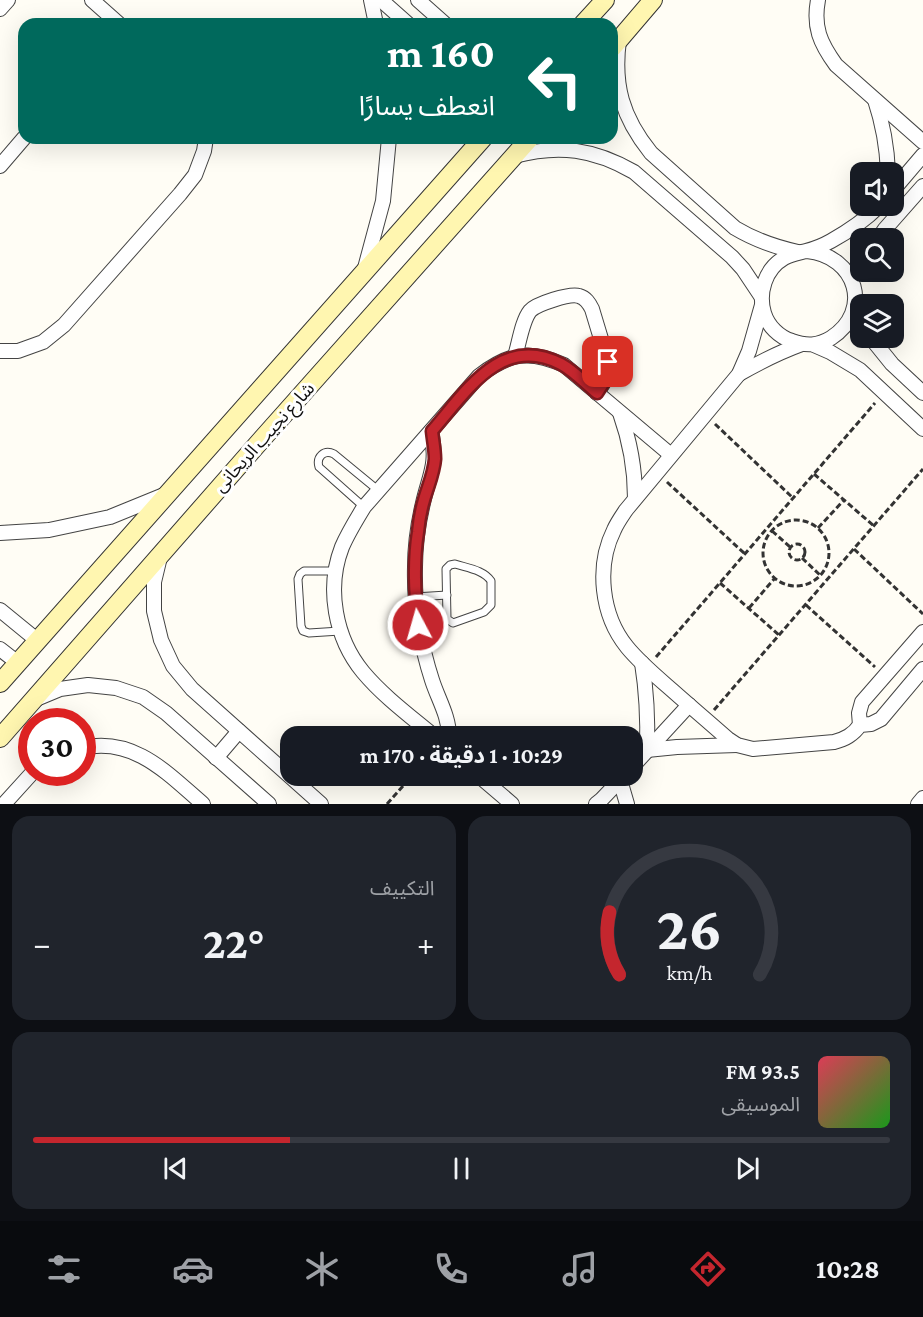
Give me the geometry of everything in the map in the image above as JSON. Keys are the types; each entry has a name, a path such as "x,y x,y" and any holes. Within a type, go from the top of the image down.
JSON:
{"street":[{"path":"0,9 8,0"},
{"path":"370,0 374,18"},
{"path":"381,0 401,18"},
{"path":"418,0 438,18"},
{"path":"589,18 605,0"},
{"path":"618,42 653,0"},
{"path":"818,0 816,12 818,31 824,49 836,64 923,142"},
{"path":"95,1 113,18"},
{"path":"618,84 624,109 640,140 651,153 735,228 749,237 781,249 818,252 829,256 846,270 851,279 854,294"},
{"path":"875,100 883,124 888,162"},
{"path":"0,166 19,144"},
{"path":"0,351 18,351 43,342 64,325 195,175 205,144"},
{"path":"365,270 383,201 388,144"},
{"name":"شارع نجيب الريحانى","path":"0,738 161,554 249,428 365,270 474,144"},
{"name":"شارع نجيب الريحانى","path":"0,684 169,494 249,428 525,144"},
{"path":"514,156 545,149 576,150 591,153 634,172 732,257 748,275 761,301 766,320 775,332 788,340 846,360 885,392 923,429"},
{"path":"904,177 923,155"},
{"path":"904,208 923,186"},
{"path":"904,211 923,205"},
{"path":"740,374 749,351 764,281 772,268 783,258 829,242 869,216"},
{"path":"887,228 898,216"},
{"path":"515,356 526,319 534,308 539,304 573,295 580,296 590,303 608,362 606,379 597,393"},
{"path":"737,745 644,665 626,645 613,625 606,602 603,578 606,554 613,531 626,510 740,374 780,352 827,340 838,334 850,317"},
{"path":"879,348 892,364 921,387"},
{"path":"423,726 362,671 349,652 340,631 335,601 336,571 341,549 364,507 479,376 496,364 515,356 549,358 564,365 671,455"},
{"path":"619,412 632,454 635,498"},
{"path":"432,431 435,460 417,533 415,597 424,654 448,726"},
{"path":"0,533 49,530 110,516 169,494"},
{"path":"161,554 154,582 154,611 161,640 173,666 192,688 321,804"},
{"path":"0,610 38,641"},
{"path":"647,750 737,745 761,749 834,742 849,736 860,725 859,713 862,702 923,632"},
{"path":"0,649 18,663"},
{"path":"860,725 872,724 881,719 920,673 898,660"},
{"path":"644,665 647,692 647,750"},
{"path":"881,680 896,701"},
{"path":"34,700 60,689 88,685 116,688 143,697 166,713 269,804"},
{"path":"643,754 689,705"},
{"path":"216,758 239,730"},
{"path":"96,747 125,749 142,756 158,765 203,804"},
{"path":"4,804 20,786"},
{"path":"491,786 512,804"},
{"path":"596,804 614,786"},
{"path":"624,786 627,804"},
{"path":"918,804 923,798"}],"lane":[{"path":"364,507 319,467 321,455 325,452 334,454 379,491"},
{"path":"452,564 484,573 490,578 491,605 484,612 453,622 447,619 447,595 446,569 452,564"},
{"path":"336,571 304,571 300,574 298,579 301,626 303,631 309,633 340,631"},
{"path":"415,597 447,595"}],"path":[{"path":"644,665 720,583 885,392"},
{"path":"705,415 793,498"},
{"path":"706,720 923,469"},
{"path":"657,473 745,554"},
{"path":"814,474 874,526"},
{"path":"818,528 844,500"},
{"path":"794,520 807,522 818,528 826,538 829,551 827,564 820,575 810,583 798,586 785,584 775,578 766,568 763,555 765,542 772,531 782,523 794,520"},
{"path":"772,531 790,547"},
{"path":"796,544 804,547 805,555 799,560 791,558 788,551 790,547 796,544"},
{"path":"854,549 923,614"},
{"path":"802,558 820,575"},
{"path":"749,608 775,578"},
{"path":"720,583 779,635"},
{"path":"806,604 881,680"},
{"path":"387,804 403,786"}],"route":[{"path":"418,625 415,597 417,533 435,460 432,431 479,376 496,364 515,356 549,358 564,365 597,393 606,379 608,362"}]}
